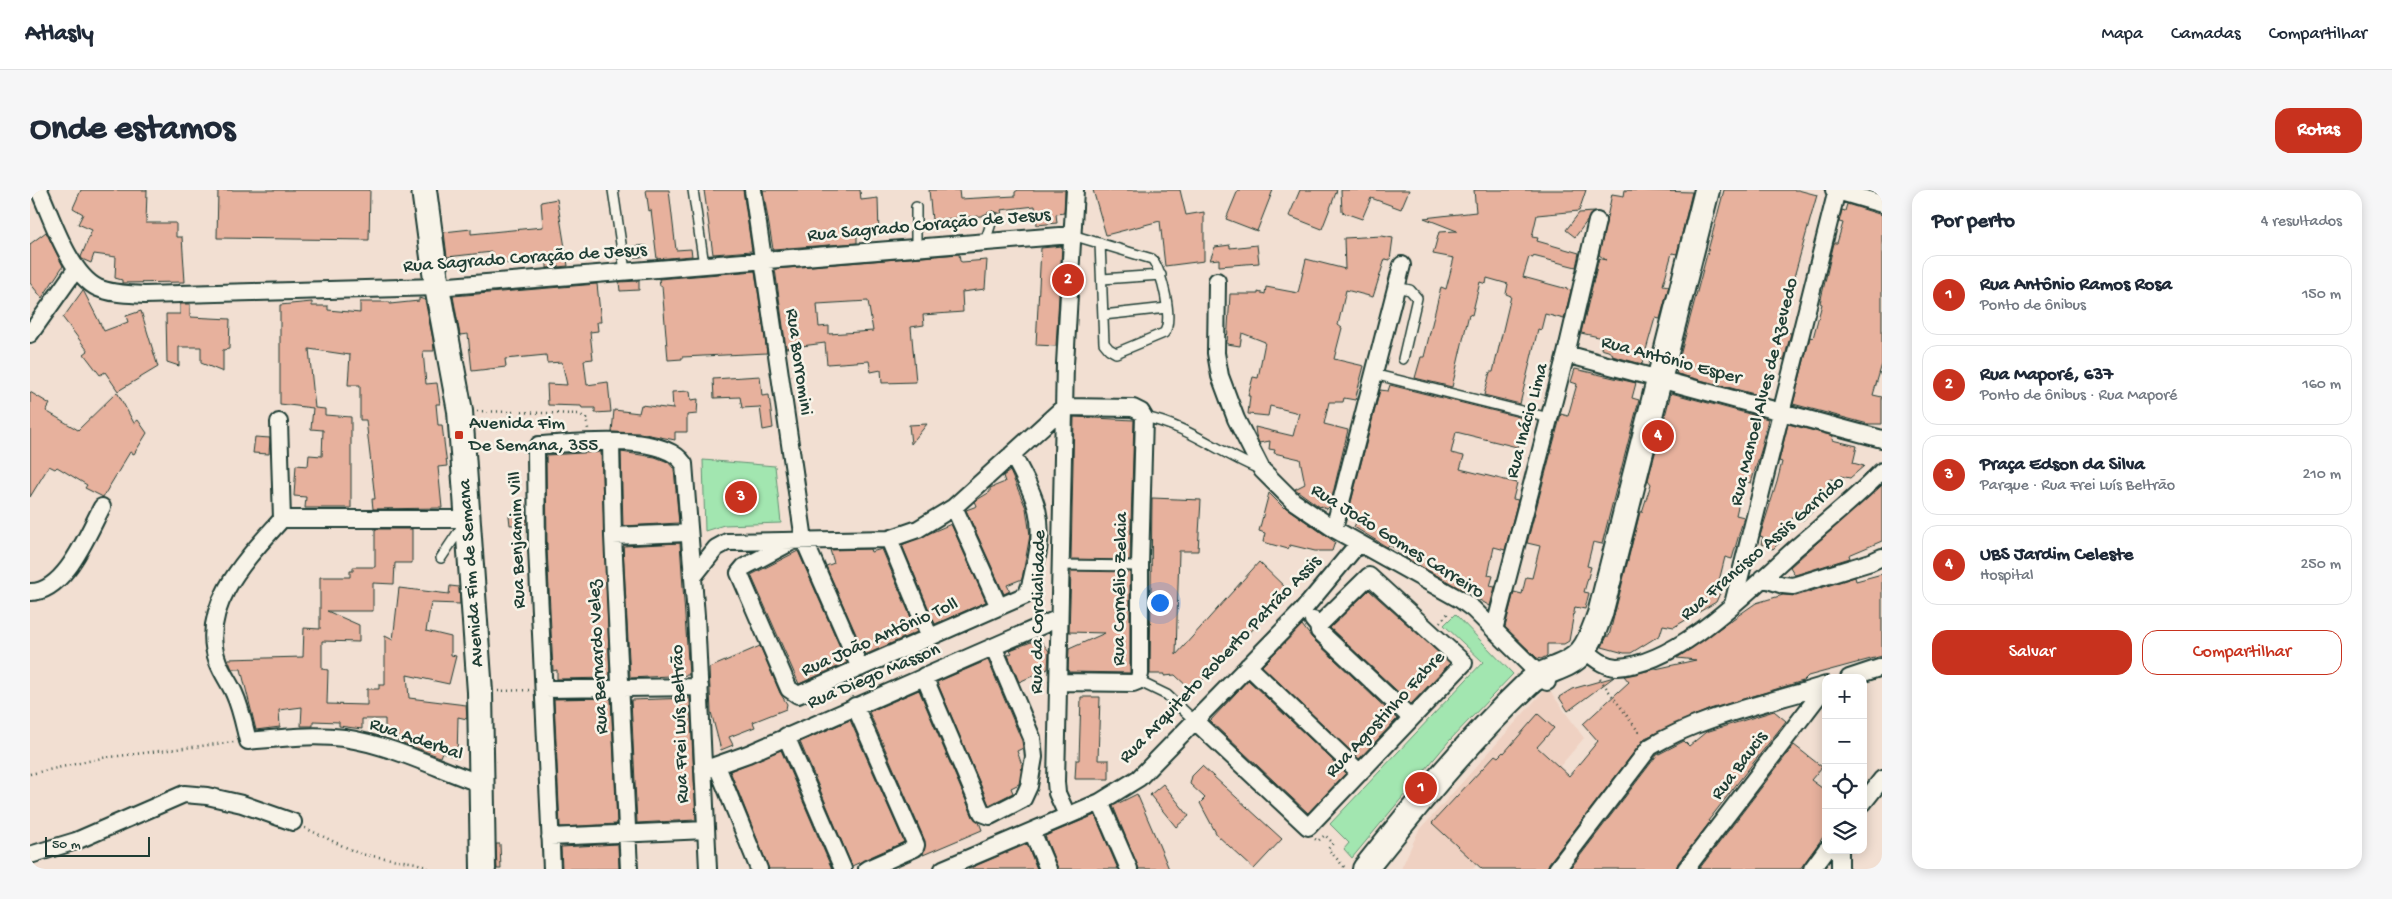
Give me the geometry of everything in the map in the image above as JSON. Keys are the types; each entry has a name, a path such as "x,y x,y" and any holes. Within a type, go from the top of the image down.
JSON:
{"main road":[{"name":"Avenida Fim de Semana","path":"424,190 437,287 460,411 480,692 483,869"},
{"path":"1365,869 1463,749 1547,675 1582,652 1600,614 1707,190"},
{"path":"1380,869 1442,793 1547,675"}],"street":[{"name":"Rua Sagrado Coração de Jesus","path":"39,190 76,269 97,287 117,293 144,295 437,287 1072,235"},
{"name":"Rua Borromini","path":"753,190 799,540 860,668"},
{"name":"Rua da Cordialidade","path":"1067,815 1057,793 1056,782 1064,407 1075,190"},
{"path":"1836,190 1882,204"},
{"name":"Rua Manoel Alves de Azevedo","path":"1733,604 1836,190"},
{"name":"Rua Inácio Lima","path":"1494,630 1566,354 1597,221"},
{"path":"1334,529 1402,265"},
{"path":"30,334 76,269"},
{"name":"Rua João Gomes Carreiro","path":"1217,281 1216,353 1220,376 1236,419 1262,470 1293,500 1334,529 1461,600 1547,675"},
{"name":"Rua Antônio Esper","path":"1566,354 1780,410 1882,439"},
{"path":"693,577 716,548 728,542 889,539 918,529 954,506 1064,407 1132,408 1141,412 1144,417"},
{"name":"Rua Cornélio Zelaia","path":"1058,682 1133,683 1138,681 1140,674 1140,566 1144,417"},
{"path":"248,740 234,693 218,662 213,641 214,621 220,603 236,575 282,518 279,422"},
{"name":"Rua Benjamim Vill","path":"552,869 537,548 536,448 543,445 611,443 654,446 666,450 681,460 685,471 688,533"},
{"name":"Rua Bernardo Velez","path":"611,443 629,869"},
{"name":"Rua João Antônio Toll","path":"799,540 744,567 739,573 789,689 794,694 801,695 1023,597 1028,591 1036,561 1040,514 1036,500 1012,454"},
{"name":"Rua Francisco Assis Garrido","path":"1582,652 1608,666 1617,667 1642,662 1689,639 1733,604 1882,471"},
{"path":"954,506 999,607"},
{"path":"37,591 65,573 102,507"},
{"path":"282,518 468,518"},
{"path":"614,536 688,533"},
{"name":"Rua Frei Luís Beltrão","path":"688,533 693,577 700,687 710,768 706,830 708,869"},
{"path":"889,539 930,638"},
{"name":"Rua Arquiteto Roberto Patrão Assis","path":"943,869 964,865 1032,831 1100,802 1139,778 1196,722 1303,610 1358,544"},
{"path":"1762,578 1793,586 1871,562 1882,556"},
{"name":"Rua Agostinho Fabre","path":"1308,827 1464,663 1369,576 1318,626"},
{"path":"1303,610 1318,626 1319,631 1411,718"},
{"name":"Rua Diego Masson","path":"710,768 994,648 1059,618"},
{"path":"924,676 982,813 990,816 1023,800 1030,786 1034,757 1032,738 994,648"},
{"path":"1248,666 1360,773"},
{"path":"1861,674 1882,667"},
{"path":"544,689 700,687"},
{"path":"1557,869 1650,746 1703,723 1822,687"},
{"name":"Rua Baucis","path":"1686,869 1822,691"},
{"path":"856,706 916,846 868,869"},
{"path":"1196,722 1308,827"},
{"path":"786,736 844,869"},
{"name":"Rua Aderbal","path":"248,740 301,737 343,738 378,745 481,784"},
{"path":"710,768 759,869"},
{"path":"1867,798 1882,779"},
{"path":"30,855 76,841 184,794 207,796 242,804 292,822"},
{"path":"1100,802 1129,869"},
{"path":"550,837 706,830"},
{"path":"1032,831 1048,869"},
{"path":"1812,869 1823,854"},
{"path":"1840,854 1840,869"}],"lane":[{"path":"613,190 625,271"},
{"path":"692,190 704,265"},
{"path":"916,207 916,247"},
{"path":"985,242 993,217"},
{"path":"1072,235 1100,243 1152,259 1157,264 1167,308 1168,325 1164,333 1116,353 1104,343 1100,243"},
{"path":"622,253 644,251"},
{"path":"1102,279 1161,275"},
{"path":"1396,287 1410,290 1417,298 1404,358"},
{"path":"1103,315 1167,308"},
{"path":"1373,374 1549,418"},
{"path":"1144,417 1159,420 1190,432 1235,458 1262,470"},
{"path":"441,558 468,518"},
{"path":"1060,565 1140,566"},
{"path":"1138,681 1168,695 1196,722"}],"path":[{"path":"460,411 579,414 586,418 589,443"},
{"path":"1431,632 1461,600"},
{"path":"1598,677 1650,746"},
{"path":"480,692 544,689"},
{"path":"30,774 102,758 248,740"},
{"path":"292,822 360,854 416,863 430,869"},
{"path":"1308,827 1311,835 1318,841 1325,835 1333,843 1328,849 1346,869"}],"shaded area":[{"path":"1547,687 1584,738 1473,869 1401,869 1418,832"}],"green space":[{"path":"703,460 775,466 781,523 724,525 705,531"},
{"path":"1455,614 1513,674 1449,741 1352,858 1344,849 1349,843 1330,824 1483,662 1444,625"}],"building":[{"path":"81,190 147,190 146,223 176,223 176,237 182,237 185,282 122,283 122,280 115,278 116,257 94,254 91,263 82,259 81,257 92,230 78,224 83,214 73,208"},
{"path":"218,190 370,190 369,240 217,238"},
{"path":"646,190 669,190 676,250 691,249 692,256 657,259 651,210 649,211"},
{"path":"704,190 743,190 752,251 713,254"},
{"path":"763,190 860,190 861,200 878,198 879,235 857,236 857,243 773,249"},
{"path":"929,190 959,190 960,199 1015,196 1015,192 1018,190 1065,190 1064,213 1056,214 1057,223 1037,225 1035,206 1001,210 1002,214 992,211 981,216 932,220"},
{"path":"1093,190 1180,190 1186,215 1204,212 1204,261 1165,266 1160,221 1106,235"},
{"path":"1238,190 1273,190 1257,231 1226,219"},
{"path":"1300,190 1337,190 1322,229 1289,216"},
{"path":"1341,190 1409,190 1401,209 1371,198 1362,219 1342,212"},
{"path":"1474,190 1586,190 1579,211 1537,215 1532,237 1538,238 1537,241 1579,253 1576,267 1533,256 1533,258 1529,257 1523,277 1571,290 1564,319 1545,314 1541,330 1538,329 1520,404 1484,395 1490,372 1493,372 1511,296 1506,294 1508,284 1487,278 1486,284 1480,282 1472,315 1469,314 1452,387 1415,378 1421,357 1424,357 1441,287 1446,289 1454,258 1433,254 1439,232 1457,231 1424,218 1476,212"},
{"path":"1625,190 1692,192 1677,254 1672,253 1663,285 1669,286 1660,319 1655,318 1642,364 1612,356 1613,354 1601,349 1603,338 1581,333 1599,258 1606,260 1599,255 1612,194 1624,196"},
{"path":"1724,190 1798,190 1817,195 1780,327 1780,330 1791,333 1784,360 1776,357 1770,377 1767,376 1762,396 1677,374 1676,371"},
{"path":"557,199 568,266 547,268 547,261 494,264 492,252 447,257 444,232 471,229 471,234 543,227 541,202"},
{"path":"1847,204 1882,215 1882,364 1873,395 1882,397 1882,424 1868,424 1793,404 1810,337 1813,338 1822,304 1820,303 1834,243 1837,243 1843,223 1839,222 1842,210 1845,211"},
{"path":"1594,212 1575,237 1566,230 1579,213"},
{"path":"46,232 63,266 42,298 30,283 30,244"},
{"path":"1382,236 1393,238 1390,260 1385,259 1373,297 1346,290 1338,325 1342,328 1334,359 1364,366 1355,400 1344,398 1343,402 1329,402 1324,424 1348,430 1330,506 1327,509 1320,507 1295,489 1305,484 1300,459 1274,453 1275,450 1269,449 1270,441 1259,443 1255,427 1293,436 1299,413 1270,406 1268,416 1248,414 1250,396 1248,396 1253,377 1258,378 1265,342 1242,333 1240,346 1227,344 1230,294 1258,294 1258,292 1265,294 1266,287 1298,293 1306,259 1345,269 1344,238"},
{"path":"1230,245 1230,248 1257,245 1259,263 1219,266 1219,259 1210,260 1215,247"},
{"path":"1062,246 1056,346 1036,345 1041,248"},
{"path":"959,254 960,261 962,262 987,260 985,289 962,292 963,312 923,315 924,325 911,327 916,382 882,383 881,370 871,372 869,361 827,364 825,343 786,348 775,269","holes":["868,301 873,331 829,334 829,326 819,327 817,304"]},
{"path":"755,271 767,353 682,357 682,359 668,360 662,286 660,286 659,279"},
{"path":"639,281 639,290 620,291 619,282"},
{"path":"597,284 601,322 597,322 598,331 590,332 593,359 584,360 587,385 608,382 611,412 595,413 595,408 548,405 547,384 567,385 562,362 547,363 546,355 505,359 506,367 472,371 468,334 460,335 453,296"},
{"path":"83,290 104,331 128,322 126,316 141,311 158,367 118,391 105,372 100,375 84,354 88,351 63,318"},
{"path":"419,298 425,300 434,351 423,351 426,384 437,383 440,404 436,404 438,425 442,425 447,466 438,467 442,508 373,509 372,499 375,499 366,420 360,420 360,385 348,385 350,355 309,349 315,408 325,409 325,415 351,417 351,508 305,508 306,497 294,496 296,465 308,466 309,455 322,456 323,430 311,429 313,408 280,404 280,305 312,302 312,306 328,306 328,310 360,313 360,302 390,302 390,304 419,301"},
{"path":"180,304 190,304 190,317 230,319 229,349 223,350 223,372 201,363 201,347 179,347 179,366 167,362 166,314 180,314"},
{"path":"1575,369 1636,383 1632,398 1639,400 1602,544 1593,542 1587,566 1591,567 1584,592 1589,593 1585,609 1575,607 1569,641 1564,644 1547,644 1547,656 1541,659 1537,658 1505,627 1514,592 1522,594 1526,577 1532,578 1540,546 1527,543 1561,414 1568,416 1577,384 1571,382"},
{"path":"760,376 762,396 769,395 773,428 763,430 760,407 742,408 740,397 714,398 713,379"},
{"path":"1390,385 1523,418 1517,447 1456,432 1451,453 1464,456 1460,469 1517,483 1513,499 1518,500 1505,550 1494,547 1488,575 1493,576 1490,586 1495,587 1490,606 1406,558 1407,555 1389,545 1387,547 1354,527 1359,516 1348,514 1380,390 1388,391"},
{"path":"690,391 691,400 698,399 697,414 687,415 687,432 675,432 675,440 640,433 612,432 614,410 639,413 641,405 673,409 672,392"},
{"path":"30,392 50,404 46,411 78,430 117,392 134,423 138,420 147,433 134,454 130,452 103,497 85,488 87,485 57,467 55,469 49,466 30,497"},
{"path":"1671,393 1768,419 1762,443 1764,441 1751,483 1744,481 1736,515 1744,517 1732,559 1725,557 1719,581 1725,582 1716,602 1674,627 1663,625 1660,635 1631,653 1624,653 1602,647 1607,636 1609,636 1640,512 1642,512 1651,484 1648,480"},
{"path":"1074,417 1134,420 1130,560 1071,559"},
{"path":"927,424 911,444 909,425"},
{"path":"1788,424 1833,436 1832,440 1857,446 1853,463 1864,466 1850,478 1840,476 1839,481 1830,479 1825,500 1803,520 1792,518 1786,536 1773,549 1761,544 1763,537 1760,536 1782,462 1779,461"},
{"path":"255,437 270,438 269,454 253,453"},
{"path":"601,452 610,678 557,679 557,670 553,671 547,548 546,455"},
{"path":"621,452 655,457 668,462 674,469 679,523 623,526"},
{"path":"1010,471 1026,508 1030,535 1022,579 1007,585 1010,591 1004,594 966,510 977,506 975,501 990,492 990,488 1005,482 1003,476"},
{"path":"1882,485 1882,541 1849,555 1850,558 1795,575 1790,567"},
{"path":"1269,493 1284,508 1335,542 1332,551 1315,551 1290,545 1288,549 1263,542 1265,533 1259,531"},
{"path":"1152,498 1201,500 1198,551 1179,551 1176,655 1259,562 1290,592 1192,691 1175,675 1150,674"},
{"path":"527,514 527,524 510,525 509,516"},
{"path":"951,524 986,602 935,624 902,545"},
{"path":"375,529 412,529 412,563 395,563 394,584 373,583 373,611 327,611 359,625 359,642 322,641 322,669 328,670 327,704 367,705 367,689 379,689 379,685 385,685 385,636 393,640 399,588 449,594 450,586 459,587 460,604 431,603 426,631 451,637 451,655 456,656 449,684 407,675 409,698 466,705 467,719 458,717 457,758 442,752 440,757 398,741 398,732 385,732 385,719 362,719 362,729 339,726 339,722 313,721 313,726 301,726 302,707 279,710 280,727 256,730 241,669 232,669 228,659 303,657 304,628 320,629 320,577 350,577 350,571 353,571 353,567 375,567"},
{"path":"680,543 689,675 630,678 623,546"},
{"path":"870,549 871,552 882,549 917,632 865,655 826,566 834,563 830,550"},
{"path":"798,551 847,663 799,684 751,575"},
{"path":"1071,571 1130,572 1130,673 1068,672 1069,649 1105,633 1069,632"},
{"path":"1882,574 1882,656 1808,676 1803,681 1710,709 1645,738 1549,863 1547,869 1482,869 1432,823 1495,755 1498,757 1504,753 1538,714 1554,728 1537,747 1569,776 1598,741 1583,724 1629,682 1624,676 1696,660 1677,658 1756,603 1783,595 1796,596 1855,577 1856,581"},
{"path":"1369,590 1450,663 1411,704 1330,628"},
{"path":"1302,625 1312,638 1397,719 1359,759 1262,666"},
{"path":"1039,639 1049,651 1048,669 1019,682 1008,655 1012,653 1010,650"},
{"path":"760,646 780,693 787,704 786,709 753,722 755,727 729,737 733,745 721,750 711,712 709,668"},
{"path":"988,660 1022,741 1023,748 1017,751 1022,765 1019,784 1011,788 1013,793 989,805 937,682"},
{"path":"1614,677 1568,711 1559,697 1572,689"},
{"path":"1248,680 1346,773 1308,813 1210,721"},
{"path":"919,690 973,817 979,822 982,830 923,855 925,841 869,712"},
{"path":"1081,697 1100,697 1098,760 1109,760 1109,779 1075,779 1076,760 1079,760"},
{"path":"611,698 617,824 560,827 554,699"},
{"path":"690,698 696,820 637,823 631,700"},
{"path":"1774,711 1786,721 1708,821 1710,822 1678,863 1676,869 1570,869 1657,755 1684,741 1689,746 1706,732"},
{"path":"850,720 904,842 852,866 800,742"},
{"path":"1794,745 1822,767 1811,780 1822,788 1822,839 1800,869 1699,869"},
{"path":"781,750 832,869 769,869 730,771"},
{"path":"1202,766 1282,839 1254,869 1217,835 1200,803 1205,798 1190,784 1192,776"},
{"path":"1163,784 1189,816 1176,827 1150,795"},
{"path":"1137,794 1169,869 1139,869 1113,806"},
{"path":"1095,815 1118,869 1058,869 1045,836"},
{"path":"496,844 500,844 501,869 497,869"},
{"path":"618,844 619,869 562,869 561,847"},
{"path":"1027,844 1037,869 968,869"}],"place":[{"name":"Rua Maporé, 637","path":"1068,280"},
{"name":"Avenida Fim De Semana, 355","path":"459,435"},
{"name":"UBS Jardim Celeste","path":"1658,436"},
{"name":"Praça Edson da Silva","path":"741,497"},
{"name":"Rua Antônio Ramos Rosa","path":"1421,788"}]}
